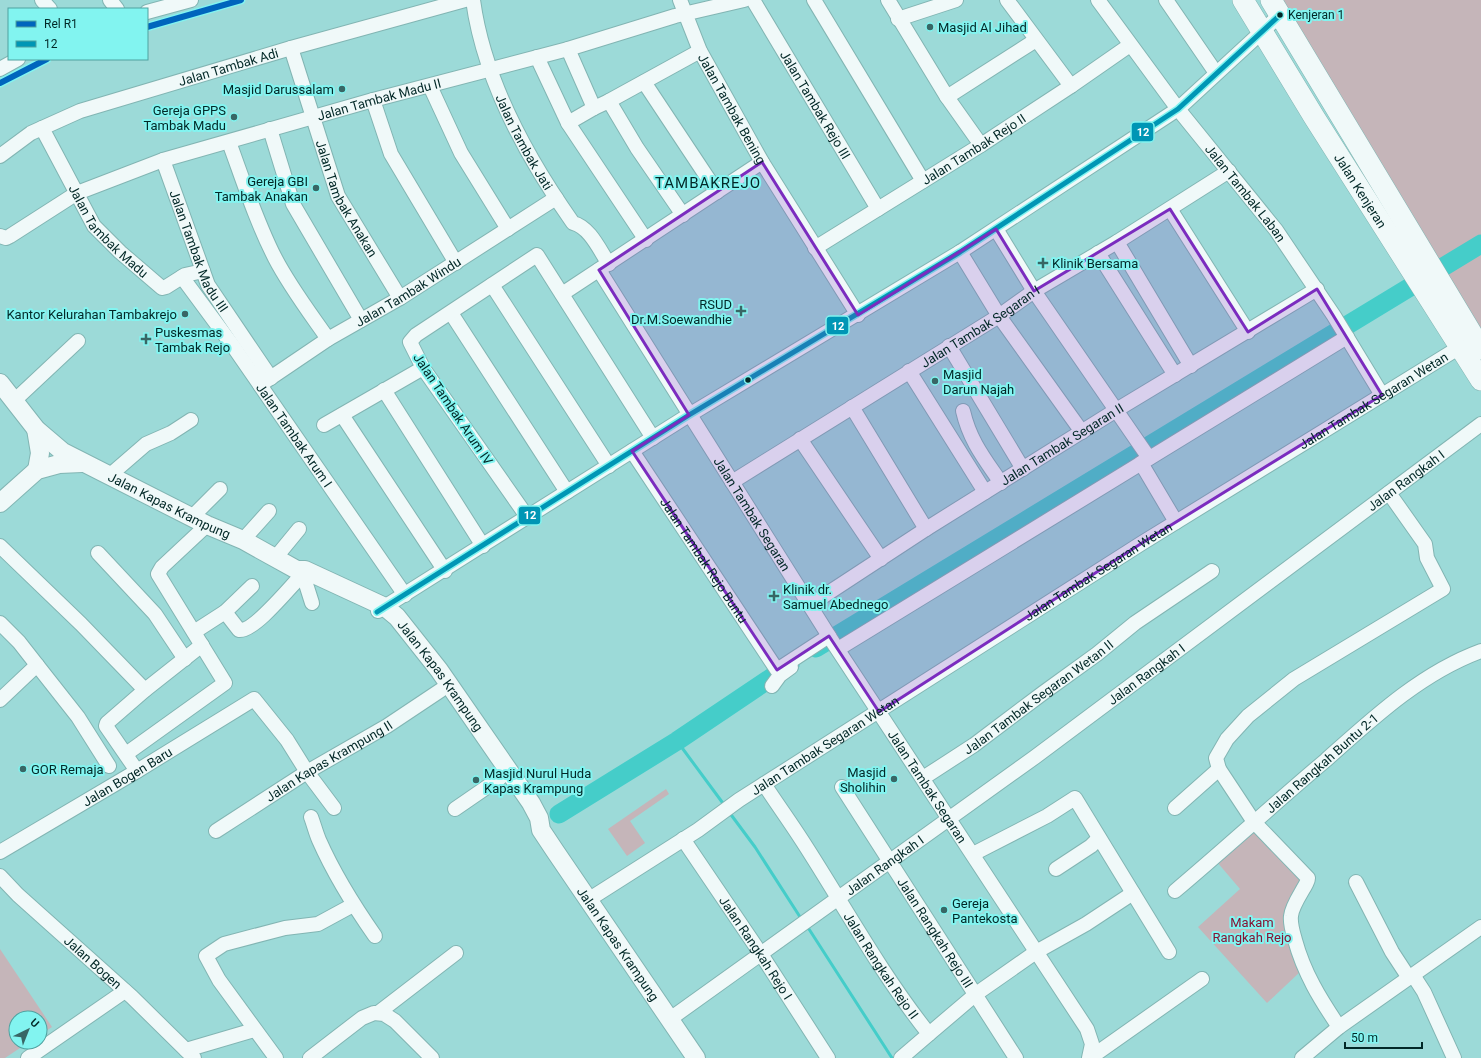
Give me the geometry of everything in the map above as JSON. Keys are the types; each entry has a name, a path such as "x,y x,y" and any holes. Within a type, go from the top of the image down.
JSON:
{"highway":[{"name":"Jalan Kenjeran","path":"1243,0 1261,32 1398,231"},
{"name":"Jalan Kenjeran","path":"1276,7 1398,231 1424,275 1460,347 1481,380"},
{"name":"Jalan Kenjeran","path":"1424,275 1481,349"}],"main road":[{"path":"5,391 36,429 58,449 83,463"},
{"path":"0,503 37,470 40,453 36,429"},
{"name":"Jalan Kapas Krampung","path":"37,470 59,464 83,463 200,521 243,540 276,557 301,575 381,609 416,638 531,803 539,818 541,830 696,1058"},
{"name":"Jalan Kapas Krampung","path":"381,609 441,690 530,824 541,830"}],"street":[{"path":"42,0 49,8"},
{"path":"110,0 116,8"},
{"path":"148,12 173,3 191,0"},
{"name":"Jalan Tambak Adi","path":"0,156 31,133 80,111 291,48 465,0"},
{"name":"Jalan Tambak Jati","path":"473,0 489,70 520,136 556,198 574,223 586,230 604,267 689,416"},
{"name":"Jalan Tambak Bening","path":"680,0 684,14 700,51 762,162 858,315"},
{"name":"Jalan Tambak Madu II","path":"0,236 6,238 10,236 76,193 163,160 373,100 568,49 684,14 744,0"},
{"name":"Jalan Tambak Rejo III","path":"754,0 878,209"},
{"path":"814,0 923,181"},
{"path":"888,0 898,19 947,97 981,146"},
{"path":"898,19 956,0"},
{"path":"1007,0 1071,86"},
{"name":"Jalan Tambak Laban","path":"1098,0 1178,109 1276,230 1317,289 1382,395"},
{"path":"1166,0 1216,73"},
{"path":"381,609 444,571 653,438 960,252 1178,109 1261,32 1276,7"},
{"path":"947,97 1036,40"},
{"name":"Jalan Tambak Rejo II","path":"815,248 981,146 1130,45"},
{"name":"Jalan Tambak Anakan","path":"291,48 338,196 400,298"},
{"path":"568,49 594,108"},
{"path":"568,123 700,51"},
{"path":"537,57 568,123 646,240"},
{"path":"1,64 15,60"},
{"path":"644,82 717,192"},
{"path":"430,86 461,154 508,228"},
{"path":"373,100 391,154 456,263"},
{"path":"609,101 637,148 683,215"},
{"name":"Jalan Tambak Madu","path":"42,128 94,226 159,286 166,287 182,277 203,271"},
{"path":"270,129 293,204 361,320"},
{"path":"229,142 264,234 275,258 290,285 328,339"},
{"name":"Jalan Tambak Madu III","path":"163,160 210,288 265,381"},
{"path":"653,438 562,294 646,240 762,162"},
{"name":"Jalan Tambak Segaran I","path":"732,482 949,346 1000,316 1034,291 1117,242 1229,171"},
{"name":"Jalan Tambak Windu","path":"265,381 328,339 400,298 556,198"},
{"path":"1170,209 1248,332"},
{"path":"996,229 1034,291 1139,440 1176,522"},
{"path":"1117,242 1191,366"},
{"path":"960,252 1000,316 1082,432"},
{"path":"1098,253 1175,375"},
{"name":"Jalan Tambak Arum IV","path":"528,518 423,368 410,345 410,341 537,255 562,294"},
{"name":"Jalan Tambak Arum I","path":"182,277 265,381 405,595"},
{"path":"492,285 609,466"},
{"name":"Jalan Tambak Segaran II","path":"810,605 926,529 1118,409 1317,289"},
{"path":"451,313 567,492"},
{"path":"772,686 782,673 1146,458 1346,335"},
{"path":"5,391 78,341"},
{"path":"949,346 1023,469"},
{"name":"Jalan Tambak Segaran Wetan","path":"683,840 739,800 1176,522 1460,347"},
{"path":"324,425 423,368"},
{"path":"909,371 985,492"},
{"path":"384,390 483,546"},
{"path":"852,407 926,529"},
{"path":"963,411 972,440 1001,483"},
{"path":"342,415 444,571"},
{"name":"Jalan Tambak Segaran","path":"689,416 834,643 1087,1029 1092,1044 1089,1058"},
{"path":"109,476 146,444 171,433 191,420"},
{"name":"Jalan Rangkah I","path":"670,1019 950,819 1481,424"},
{"path":"800,439 881,559"},
{"name":"Jalan Tambak Rejo Buntu","path":"632,451 777,670 800,655 834,643"},
{"path":"126,754 225,683 159,573 162,567 200,521 220,489"},
{"path":"1339,1027 1304,970 1293,933 1291,918 1292,909 1300,893 1308,883 1308,878 1254,822 1219,769 1216,758 1218,752 1227,739 1257,708 1294,679 1423,599 1443,589 1427,558 1425,544 1389,492"},
{"path":"243,540 269,511"},
{"path":"276,557 299,529"},
{"path":"0,546 81,624 145,690"},
{"path":"98,553 155,614 185,659"},
{"name":"Jalan Tambak Segaran Wetan II","path":"923,778 974,745 1135,624 1212,571"},
{"path":"225,612 240,630 246,630 271,608 301,575 306,584 312,602"},
{"path":"194,632 225,612 252,586"},
{"path":"0,623 19,642 78,717 109,766"},
{"path":"138,771 106,725 145,690 202,645"},
{"name":"Jalan Rangkah Buntu 2-1","path":"1175,891 1245,832 1254,822 1367,723 1415,687 1460,658 1481,651"},
{"path":"0,700 38,665"},
{"name":"Jalan Kapas Krampung II","path":"216,831 307,772 387,726 441,690"},
{"name":"Jalan Bogen Baru","path":"0,852 138,771 254,699 287,740 307,772"},
{"path":"1175,808 1219,769"},
{"path":"307,772 334,808"},
{"path":"455,808 500,778"},
{"name":"Jalan Rangkah Rejo II","path":"764,784 803,842 903,1000 929,1034"},
{"name":"Jalan Rangkah Rejo III","path":"842,787 1016,1058"},
{"path":"973,854 1047,816 1075,798 1169,952"},
{"path":"311,817 319,839 353,905 375,936"},
{"path":"1056,869 1091,846 1099,838"},
{"path":"588,900 683,840"},
{"name":"Jalan Rangkah Rejo I","path":"683,840 761,954 828,1058"},
{"name":"Jalan Bogen","path":"0,876 18,895 125,991 190,1054"},
{"path":"1356,882 1392,952 1424,992 1454,1058"},
{"path":"901,1058 976,994 1036,952 1086,924 1133,893"},
{"path":"276,1058 254,1030 219,980 206,956 224,944 285,928 318,924 353,905"},
{"path":"1302,1058 1339,1027 1481,926"},
{"path":"378,1013 456,953"},
{"path":"1089,1058 1202,979"},
{"path":"28,1058 125,991"},
{"path":"310,1058 362,1018 371,1013 378,1013 395,1021 432,1058"},
{"path":"190,1054 254,1030"}],"highlighted area":[{"path":"762,162 858,315 996,229 1034,291 1170,209 1248,332 1317,289 1382,395 1142,543 879,712 829,636 777,670 632,451 689,415 599,270"}],"green space":[{"path":"1279,0 1481,0 1481,339"},
{"path":"666,789 669,794 630,821 645,843 627,856 608,829"},
{"name":"Makam Rangkah Rejo","path":"1253,826 1305,881 1293,900 1301,971 1267,1003 1198,927 1240,889 1217,862"},
{"path":"0,949 41,1010 8,1010 8,1050 17,1050 5,1058 0,1058"},
{"path":"48,1021 52,1027 48,1030"}],"waterway":[{"path":"816,648 1481,244"},
{"path":"559,814 677,741 790,665"},
{"path":"677,741 725,806"},
{"path":"729,812 755,847 802,920"},
{"path":"807,926 892,1058"}],"rail line":[{"name":"R1","path":"148,27 241,0"},
{"name":"R1","path":"0,83 45,60"}],"transit line":[{"name":"12","path":"377,612 689,415 960,252 1178,109 1280,15"}],"place":[{"name":"Kenjeran 1","path":"1280,15"},
{"name":"Masjid Al Jihad","path":"930,27"},
{"name":"Masjid Darussalam","path":"342,89"},
{"name":"Gereja GPPS Tambak Madu","path":"234,117"},
{"name":"Gereja GBI Tambak Anakan","path":"316,188"},
{"name":"Klinik Bersama","path":"1043,263"},
{"name":"RSUD Dr.M.Soewandhie","path":"741,311"},
{"name":"Kantor Kelurahan Tambakrejo","path":"185,314"},
{"name":"Puskesmas Tambak Rejo","path":"146,339"},
{"name":"Masjid Darun Najah","path":"935,381"},
{"name":"Klinik dr. Samuel Abednego","path":"774,596"},
{"name":"GOR Remaja","path":"23,769"},
{"name":"Masjid Sholihin","path":"894,779"},
{"name":"Masjid Nurul Huda Kapas Krampung","path":"476,780"},
{"name":"Gereja Pantekosta","path":"944,910"}],"district":[{"name":"TAMBAKREJO","path":"708,183"}]}
